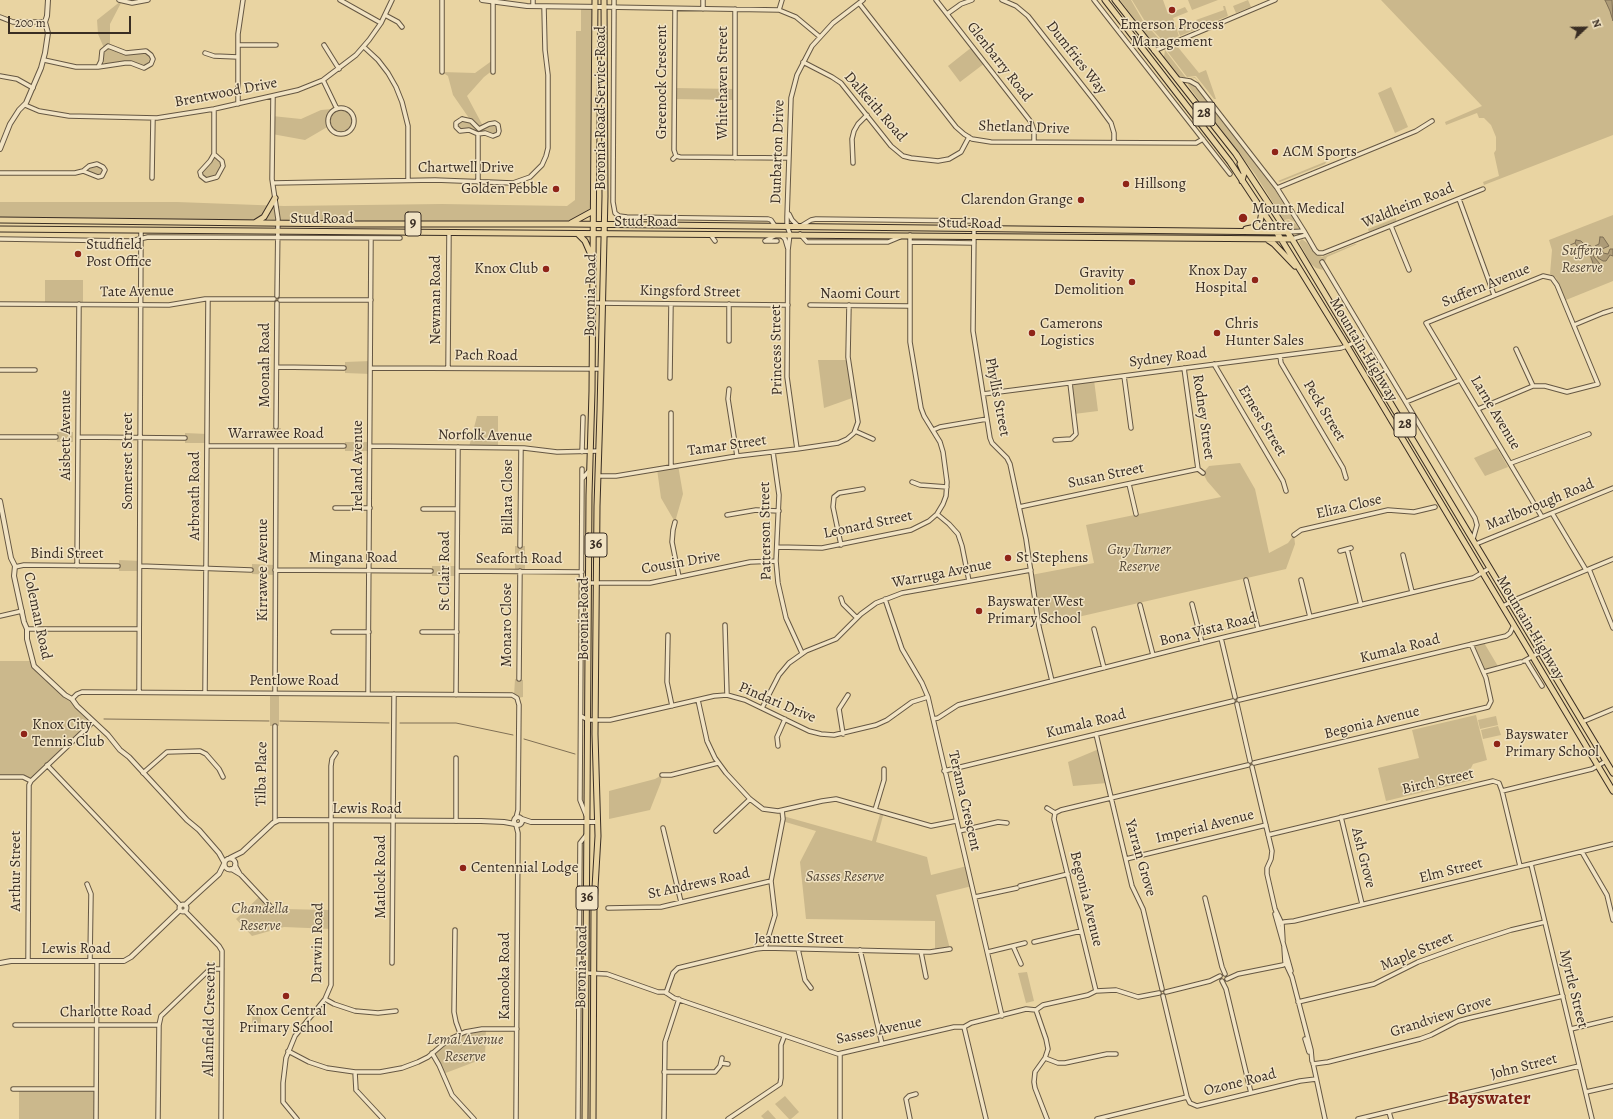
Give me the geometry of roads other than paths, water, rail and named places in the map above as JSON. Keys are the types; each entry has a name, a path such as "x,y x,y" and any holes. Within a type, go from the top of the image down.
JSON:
{"main road":[{"name":"Boronia Road","path":"593,1119 594,973 598,822 595,721 596,583 604,234 604,0"},
{"name":"Mountain Highway","path":"1105,0 1221,150 1281,239 1347,346 1613,791"},
{"name":"Mountain Highway","path":"1115,0 1236,154 1292,238 1613,773"},
{"name":"Boronia Road","path":"585,1119 588,623 595,2"},
{"path":"1148,56 1154,51"},
{"path":"1236,154 1244,173 1242,181"},
{"path":"253,223 264,217 275,198"},
{"path":"570,224 593,211"},
{"path":"1239,231 1258,225 1262,220 1262,211"},
{"name":"Stud Road","path":"0,220 352,224 623,224 1288,232"},
{"name":"Stud Road","path":"0,228 578,234 800,234 1221,239 1292,238"},
{"path":"1006,229 1006,236"},
{"path":"1028,229 1028,237"},
{"path":"1125,230 1142,233 1151,238"},
{"path":"1211,231 1218,234 1221,239"},
{"path":"578,234 585,241 593,259"},
{"path":"1267,239 1288,258 1307,281"}],"street":[{"path":"0,149 10,124 19,110 25,105 44,60 48,33 46,22 48,0"},
{"path":"119,0 132,3 148,0"},
{"path":"238,104 238,45 242,0"},
{"path":"340,0 380,23"},
{"name":"Brentwood Drive","path":"25,105 39,111 65,116 153,118 176,116 214,109 298,90 323,80 339,69 364,46 380,23 392,0"},
{"path":"442,0 442,72"},
{"path":"482,0 544,7 595,2 604,7 614,8 779,10 796,17 820,37"},
{"path":"533,0 533,6"},
{"name":"Boronia Road Service Road","path":"614,0 613,204 616,214 620,217 633,218"},
{"path":"703,0 703,8"},
{"path":"779,10 782,0"},
{"name":"Glenbarry Road","path":"936,0 1031,122 1034,131 1034,142"},
{"path":"947,14 961,4 972,0"},
{"name":"Dumfries Way","path":"1002,0 1014,5 1024,12 1097,104 1112,126 1114,142"},
{"path":"1094,0 1230,174"},
{"path":"1154,51 1276,0"},
{"name":"Shetland Drive","path":"861,1 956,127 969,137 987,141 1034,142 1196,143 1202,139"},
{"name":"Dunbarton Drive","path":"790,234 787,226 791,98 797,75 803,62 820,37 833,23 861,1"},
{"path":"492,72 493,2"},
{"name":"Chartwell Drive","path":"273,183 408,180 507,183 522,181 530,177 538,170 546,156 548,148 548,75 545,50 544,7"},
{"name":"Greenock Crescent","path":"675,8 674,150 676,156"},
{"name":"Whitehaven Street","path":"735,9 735,158"},
{"path":"385,14 399,23 402,27"},
{"path":"0,17 13,22 46,22"},
{"path":"238,45 276,45"},
{"path":"44,60 70,66 98,67 128,63 146,68 151,64 153,59 151,54 146,50 126,53 109,46 102,50 98,67"},
{"path":"324,46 339,69"},
{"path":"364,46 388,73 402,102 408,126 408,180"},
{"path":"205,53 214,56 238,57"},
{"path":"101,58 107,66"},
{"name":"Dalkeith Road","path":"803,62 841,83 894,149 903,156 938,161 949,159 961,152 969,137"},
{"path":"0,76 16,79 33,88"},
{"name":"Waldheim Road","path":"1176,79 1190,81 1197,85 1277,188 1318,253 1323,253 1483,189"},
{"path":"323,80 337,109"},
{"path":"272,97 273,183 278,223 277,296 274,297 274,300 277,303 280,300 371,300"},
{"path":"214,109 214,154 210,163 200,172 201,176 206,180 217,177 224,166 222,160 214,154"},
{"path":"337,109 345,109 350,112 353,117 353,127 344,134 338,134 333,131 328,123 330,115 337,109"},
{"path":"853,163 852,139 854,131 858,124 867,115"},
{"path":"152,178 153,118"},
{"path":"467,119 479,129 493,123 500,129 498,134 494,135 486,133 478,134 469,130 460,131 456,127 456,123 460,120 467,119"},
{"path":"1277,188 1416,131 1432,121"},
{"path":"478,182 479,129"},
{"name":"Greenock Crescent","path":"672,159 676,156 789,158"},
{"path":"0,173 75,173 97,164 105,170 102,176 98,177 82,171"},
{"path":"1459,199 1494,295"},
{"name":"Dunbarton Drive","path":"788,212 791,219 799,226"},
{"path":"623,224 633,218 768,219 775,226"},
{"path":"799,226 811,220 973,221"},
{"path":"966,221 973,228"},
{"path":"1391,226 1409,270"},
{"name":"Phyllis Street","path":"973,228 973,324 987,419 992,443 1007,458 1010,464 1019,507 1039,627 1052,681"},
{"name":"Somerset Street","path":"139,692 141,230"},
{"name":"Newman Road","path":"448,368 449,232"},
{"path":"1288,232 1305,233"},
{"path":"1292,238 1305,233"},
{"path":"709,234 715,241"},
{"path":"776,241 765,241 780,234"},
{"name":"Princess Street","path":"780,234 785,239 788,250"},
{"name":"Princess Street","path":"790,234 788,250 787,383 797,449"},
{"name":"Leonard Street","path":"777,547 818,548 914,529 927,523 937,514 944,500 947,487 942,448 924,416 920,402 910,342 910,235"},
{"name":"Stud Road","path":"0,239 131,241 148,237 400,238"},
{"name":"Ireland Avenue","path":"368,694 371,238"},
{"path":"910,242 974,243"},
{"path":"1322,262 1477,522 1475,542"},
{"name":"Suffern Avenue","path":"1426,323 1543,276 1552,278 1557,285 1598,384 1567,392 1545,386 1533,386 1478,409"},
{"path":"277,296 280,300"},
{"name":"Tate Avenue","path":"0,304 169,305 208,299 274,300"},
{"name":"Arbroath Road","path":"205,693 208,299"},
{"name":"Moonah Road","path":"276,427 277,303"},
{"name":"Kingsford Street","path":"592,303 788,305"},
{"name":"Aisbett Avenue","path":"77,566 79,304"},
{"path":"670,378 671,304"},
{"path":"729,304 729,341"},
{"name":"Naomi Court","path":"810,305 910,306"},
{"path":"849,305 848,357 858,422 856,431 873,439"},
{"path":"1574,325 1613,310"},
{"name":"Larne Avenue","path":"1426,323 1542,517"},
{"name":"Sydney Road","path":"983,394 1280,356 1347,346 1355,342"},
{"path":"1516,349 1533,386"},
{"name":"Peck Street","path":"1280,356 1281,363 1343,468 1346,478"},
{"name":"Ernest Street","path":"1214,364 1284,481 1286,491"},
{"path":"277,367 344,368"},
{"name":"Pach Road","path":"371,368 601,369"},
{"name":"Rodney Street","path":"1184,368 1198,469"},
{"path":"0,370 35,370"},
{"path":"1124,376 1131,428"},
{"path":"1406,402 1460,380"},
{"path":"1055,440 1070,440 1076,434 1070,383"},
{"path":"729,389 728,398 737,456"},
{"path":"671,413 671,467"},
{"path":"582,452 583,417"},
{"path":"933,430 940,427 987,419"},
{"name":"Tamar Street","path":"598,476 616,476 737,456 843,442 850,438 856,431"},
{"path":"1510,463 1589,434"},
{"path":"0,437 56,437"},
{"path":"78,437 185,438"},
{"name":"Warrawee Road","path":"207,446 344,446"},
{"name":"Kirrawee Avenue","path":"274,693 276,446"},
{"name":"Norfolk Avenue","path":"370,446 521,448 560,452 599,451"},
{"name":"St Clair Road","path":"456,695 458,447"},
{"name":"Billara Close","path":"520,546 521,448"},
{"name":"Patterson Street","path":"773,452 778,486 779,511 776,560 778,583 784,612 802,653"},
{"path":"582,469 580,802 587,816"},
{"path":"1198,469 1203,473"},
{"name":"Susan Street","path":"1019,507 1198,469"},
{"path":"582,479 590,471"},
{"path":"912,482 920,485 947,487"},
{"path":"1129,484 1136,514"},
{"name":"Marlborough Road","path":"1475,542 1613,488"},
{"path":"841,544 833,507 834,497 839,493 863,489"},
{"name":"Coleman Road","path":"0,500 11,558 15,567 14,576 24,622 28,629 27,639 34,666 65,695 72,699 120,750 129,756 189,822 198,828 219,853 224,863"},
{"name":"Eliza Close","path":"1294,535 1301,530 1388,510 1414,512 1434,507"},
{"path":"335,508 370,508"},
{"path":"423,509 458,509"},
{"path":"727,515 756,510 779,511"},
{"path":"1552,513 1587,570 1613,628"},
{"path":"937,514 953,527 958,534 969,581"},
{"path":"675,522 672,530 672,542 679,577"},
{"path":"0,529 5,528"},
{"path":"1340,551 1349,549 1361,604"},
{"path":"1403,555 1412,592"},
{"path":"1503,606 1613,559"},
{"name":"Cousin Drive","path":"589,583 647,583 750,562 776,560"},
{"name":"Bindi Street","path":"15,567 118,566"},
{"path":"140,566 251,570"},
{"name":"Bona Vista Road","path":"932,719 938,718 962,704 1221,638 1473,578 1490,568"},
{"name":"Mingana Road","path":"276,570 431,571"},
{"name":"Warruga Avenue","path":"762,708 781,672 789,663 802,653 834,640 871,606 884,599 902,593 1030,570"},
{"name":"Seaforth Road","path":"457,571 582,572"},
{"name":"Monaro Close","path":"519,679 520,572"},
{"path":"1246,580 1258,629"},
{"path":"1301,580 1310,617"},
{"path":"582,587 589,600"},
{"path":"841,598 843,604 857,618"},
{"name":"Terama Crescent","path":"884,599 902,650 928,697 1002,1016"},
{"path":"1192,604 1202,643"},
{"path":"1140,605 1153,656"},
{"path":"0,616 22,611"},
{"path":"581,631 588,623"},
{"path":"725,625 727,695"},
{"name":"Kumala Road","path":"944,771 1506,636 1510,633 1514,625"},
{"path":"28,629 139,629"},
{"path":"1094,629 1104,668"},
{"path":"333,632 369,632"},
{"path":"422,632 457,632"},
{"path":"668,635 667,682 672,706"},
{"path":"1221,638 1237,700 1249,763"},
{"path":"1471,644 1484,672 1523,662 1541,652"},
{"name":"Mountain Highway","path":"1523,662 1542,686"},
{"name":"Begonia Avenue","path":"1253,765 1486,707 1490,705 1491,701 1484,672"},
{"name":"Pentlowe Road","path":"72,699 80,692 511,695 517,698 519,705 518,810"},
{"name":"Matlock Road","path":"392,963 394,694"},
{"name":"Pindari Drive","path":"588,720 595,721 613,719 714,696 727,695 738,697 816,733 831,735 843,734 880,724 908,705 928,697"},
{"path":"843,734 839,710 848,695"},
{"path":"698,700 707,741 718,763 750,799 765,810 782,810 832,799 845,801 931,826 956,820"},
{"path":"1582,722 1613,709"},
{"path":"581,716 588,720"},
{"path":"778,746 777,737 785,720"},
{"path":"0,777 24,777 31,781 93,722"},
{"name":"Tilba Place","path":"274,726 275,822"},
{"name":"Yarran Grove","path":"1096,734 1132,886 1143,909 1164,990"},
{"path":"143,773 167,752 200,751 206,754 224,776"},
{"name":"Darwin Road","path":"295,1118 283,1102 283,1083 288,1051 295,1036 325,999 330,990 331,982 331,766 332,759 336,753"},
{"path":"456,758 456,821"},
{"path":"1520,866 1502,791 1592,769 1606,762"},
{"path":"662,775 671,775 718,763"},
{"path":"1047,808 1055,813 1060,810 1249,763 1253,765 1272,854 1267,866 1267,874 1276,909 1276,917 1281,924 1280,932 1287,954 1286,962 1291,969 1326,1119"},
{"path":"47,765 180,905 179,907 183,911 186,905 219,874 235,865 242,852"},
{"path":"875,810 884,780 884,769"},
{"name":"Arthur Street","path":"28,961 29,786 31,781"},
{"name":"Birch Street","path":"1268,835 1493,781 1499,783 1502,791"},
{"path":"716,831 750,799"},
{"path":"518,810 515,819 518,825"},
{"path":"518,810 521,819 518,825"},
{"path":"765,948 775,915 771,881 783,819 782,810"},
{"name":"Begonia Avenue","path":"1055,813 1054,819 1096,991"},
{"name":"Ash Grove","path":"1341,817 1362,904"},
{"name":"Lewis Road","path":"504,822 515,819 531,822"},
{"name":"Lewis Road","path":"275,822 282,820 456,821 504,822 518,825 531,822 598,822"},
{"path":"219,874 224,863 229,858 242,852 275,822"},
{"path":"959,831 998,822 1008,823"},
{"name":"Kanooka Road","path":"516,1119 518,825"},
{"name":"Imperial Avenue","path":"1126,859 1266,825"},
{"path":"663,828 681,902"},
{"path":"578,1119 580,843 587,834"},
{"name":"Elm Street","path":"1281,924 1613,844"},
{"path":"1582,852 1607,895 1613,920"},
{"name":"Coleman Road","path":"219,853 229,858"},
{"path":"229,858 233,859 241,875 270,906"},
{"path":"224,863 227,868 241,875"},
{"name":"Myrtle Street","path":"1531,864 1592,1119"},
{"path":"975,897 1011,890 1068,874"},
{"name":"St Andrews Road","path":"608,908 654,908 771,881"},
{"path":"87,884 91,894 90,961"},
{"path":"1010,884 1011,890"},
{"path":"1205,898 1251,1093"},
{"path":"180,905 186,905"},
{"name":"Lewis Road","path":"0,963 9,961 121,962 129,958 183,911"},
{"name":"Allanfield Crescent","path":"183,911 220,947 222,953 221,1119"},
{"name":"Maple Street","path":"1298,1002 1374,984 1418,962 1511,930 1545,922"},
{"path":"455,930 454,1012 460,1033"},
{"path":"1034,942 1081,931"},
{"path":"988,952 1025,943"},
{"path":"1013,946 1021,964"},
{"name":"Jeanette Street","path":"666,993 673,973 678,968 765,948 921,952 937,952 950,948"},
{"path":"798,949 806,980 811,988"},
{"path":"860,950 882,1044"},
{"path":"921,952 926,977"},
{"path":"96,1119 97,962"},
{"path":"1187,1097 1159,990 1210,981 1286,962"},
{"name":"Charlotte Road","path":"15,1024 159,1025 161,1016 209,970 222,969"},
{"name":"Sasses Avenue","path":"586,973 610,974 784,1036 840,1054 956,1026 964,1027 971,1023 1026,1009 1036,1010 1043,1005 1088,995 1096,991 1116,990 1138,998 1161,995"},
{"path":"1161,995 1164,990"},
{"name":"Grandview Grove","path":"1313,1064 1328,1062 1420,1039 1458,1021 1563,996"},
{"path":"325,999 334,1004 356,1011 378,1013 396,1010"},
{"path":"664,1119 666,1038 679,999"},
{"path":"1036,1010 1047,1042 1048,1052 1046,1058 1035,1072 1034,1088 1047,1119"},
{"path":"1571,1029 1613,1018"},
{"path":"158,1119 159,1025"},
{"path":"964,1027 986,1119"},
{"path":"288,1051 321,1066 355,1072 380,1072 402,1068 418,1062 460,1033 482,1029 516,1029"},
{"path":"728,1119 780,1084 782,1044 784,1036"},
{"path":"432,1053 452,1095 474,1119"},
{"path":"840,1054 840,1119"},
{"path":"1046,1058 1058,1063 1065,1063 1107,1054 1116,1054"},
{"path":"664,1072 712,1072 719,1069 722,1058"},
{"path":"721,1063 728,1064"},
{"name":"John Street","path":"1358,1119 1579,1066"},
{"path":"355,1072 356,1090 383,1119"},
{"name":"Ozone Road","path":"1097,1119 1187,1097 1190,1103 1197,1106 1316,1078"},
{"path":"1586,1092 1613,1086"},
{"path":"13,1089 96,1089"},
{"path":"910,1119 906,1099 909,1096 916,1094"},
{"path":"1389,1112 1391,1119"}],"waterway":[{"path":"1570,245 1575,243"},
{"path":"104,719 269,721"},
{"path":"280,721 389,723"},
{"path":"400,723 456,723 513,735"},
{"path":"524,739 575,754"}],"place":[{"name":"Emerson Process Management","path":"1172,10"},
{"name":"ACM Sports","path":"1275,152"},
{"name":"Hillsong","path":"1126,184"},
{"name":"Golden Pebble","path":"556,189"},
{"name":"Clarendon Grange","path":"1081,200"},
{"name":"Mount Medical Centre","path":"1243,218"},
{"name":"Studfield Post Office","path":"78,254"},
{"name":"Knox Club","path":"546,269"},
{"name":"Knox Day Hospital","path":"1255,280"},
{"name":"Gravity Demolition","path":"1132,282"},
{"name":"Camerons Logistics","path":"1032,333"},
{"name":"Chris Hunter Sales","path":"1217,333"},
{"name":"St Stephens","path":"1008,558"},
{"name":"Bayswater West Primary School","path":"979,611"},
{"name":"Knox City Tennis Club","path":"24,734"},
{"name":"Bayswater Primary School","path":"1497,744"},
{"name":"Centennial Lodge","path":"463,868"},
{"name":"Knox Central Primary School","path":"286,996"}],"district":[{"name":"Bayswater","path":"1489,1099"}],"park label":[{"name":"Suffern Reserve","path":"1582,260"},
{"name":"Guy Turner Reserve","path":"1139,558"},
{"name":"Sasses Reserve","path":"845,877"},
{"name":"Chandella Reserve","path":"260,918"},
{"name":"Lemal Avenue Reserve","path":"465,1048"}]}
